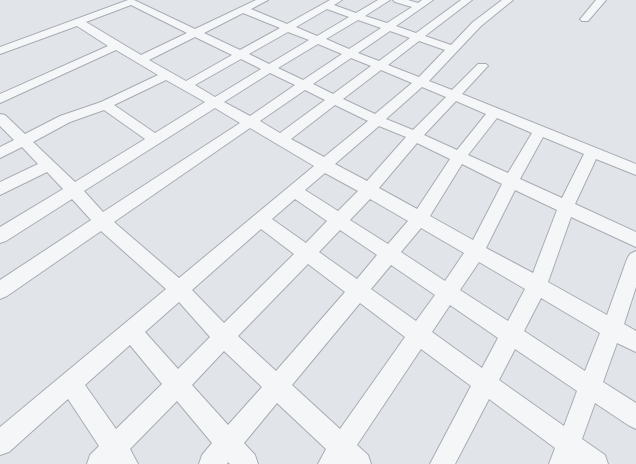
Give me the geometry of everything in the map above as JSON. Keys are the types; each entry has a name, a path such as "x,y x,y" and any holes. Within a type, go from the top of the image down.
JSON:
{"street":[{"path":"140,60 263,0"},
{"path":"185,86 337,0"},
{"path":"0,236 270,68 385,0"},
{"path":"398,0 423,3"},
{"path":"280,140 467,0"},
{"path":"0,443 420,83 476,24 508,0"},
{"path":"586,19 601,0"},
{"path":"0,51 131,2 377,120 415,136 636,240"},
{"path":"1,288 250,122 423,3"},
{"path":"327,6 452,49"},
{"path":"244,10 636,170"},
{"path":"77,21 116,46 185,86 636,342"},
{"path":"0,99 116,46"},
{"path":"99,464 120,456 177,384 369,190 415,136 482,66"},
{"path":"0,153 65,119 105,105 166,75"},
{"path":"105,105 156,140"},
{"path":"211,464 419,219 459,157 494,113"},
{"path":"1,120 74,190 101,221 179,289 224,337 276,386 335,456 359,464"},
{"path":"335,456 476,251 511,182 540,131"},
{"path":"442,464 537,286 566,207 592,152"},
{"path":"0,189 48,165"},
{"path":"294,191 636,417"},
{"path":"261,220 596,464"},
{"path":"561,464 612,329 636,259"},
{"path":"131,331 246,464"},
{"path":"70,383 120,456"}]}
